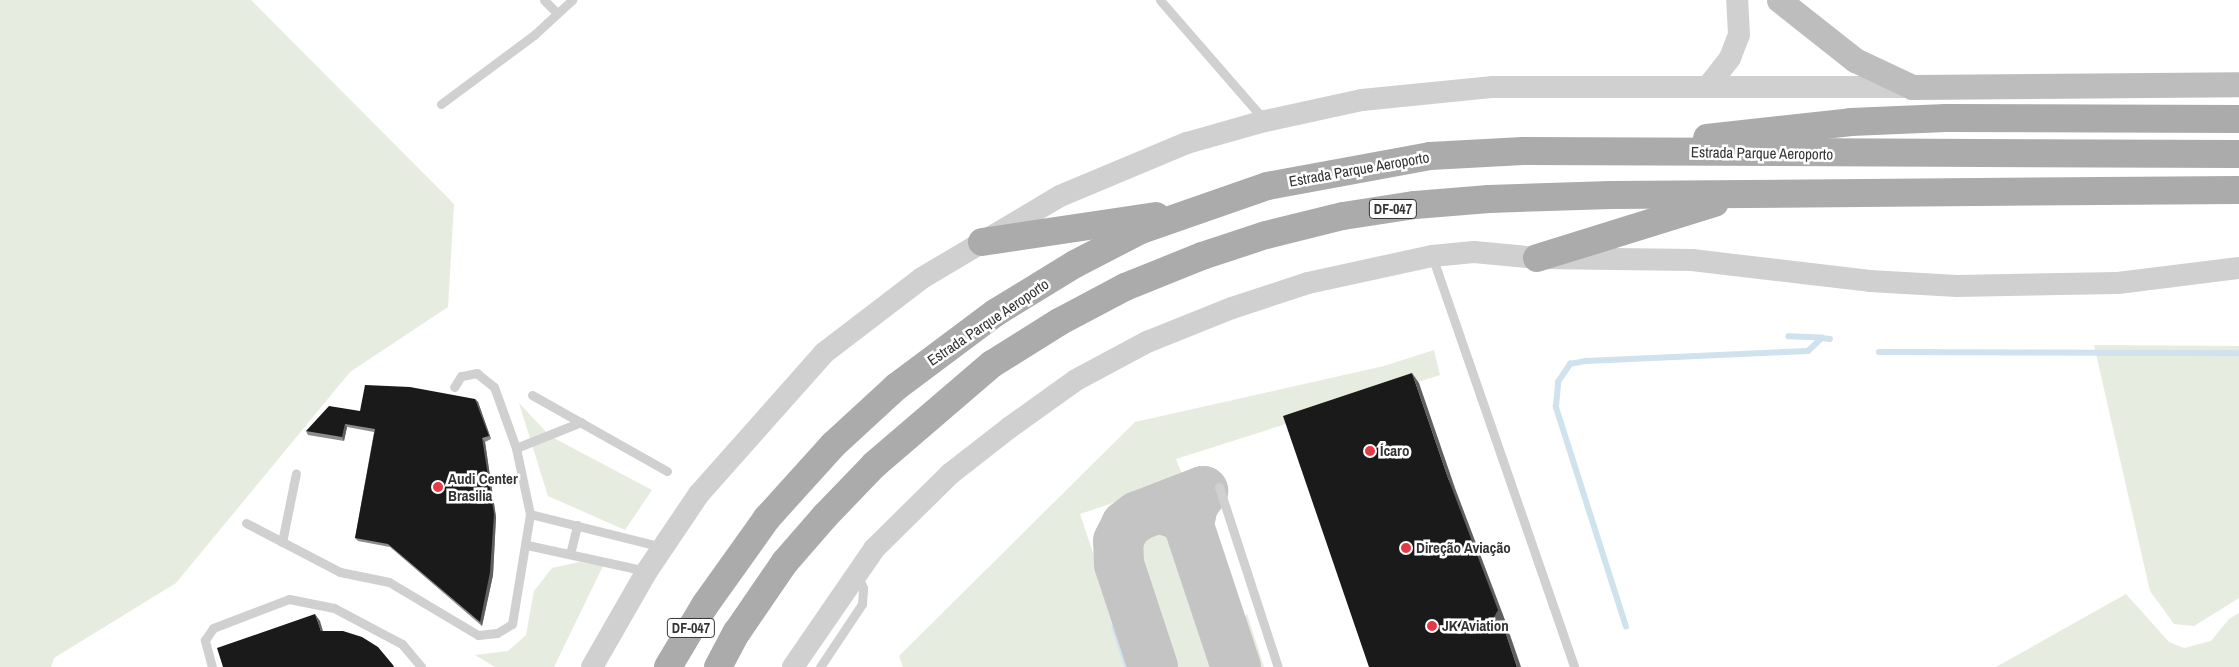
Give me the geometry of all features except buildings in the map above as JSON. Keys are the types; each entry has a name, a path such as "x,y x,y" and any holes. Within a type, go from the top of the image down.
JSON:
{"main road":[{"path":"1779,0 1855,60 1912,87 2239,84"},
{"path":"1606,151 1851,122 1946,118 2239,119"},
{"name":"Estrada Parque Aeroporto","path":"668,667 705,605 767,518 832,445 896,386 995,313 1075,264 1142,230 1267,186 1430,156 1606,151 1894,155 2239,154"},
{"name":"DF-047","path":"718,667 737,632 785,562 874,465 992,364 1059,322 1125,288 1202,256 1266,235 1343,216 1415,205 1574,196 2239,190"},
{"path":"1537,258 1744,194"},
{"path":"982,242 1116,220 1185,214"}],"street":[{"path":"1709,85 1730,58 1739,35 1737,0"},
{"path":"592,667 662,547 705,487 824,353 922,278 1060,196 1121,169 1187,143 1265,121 1362,100 1457,90 1709,85 1912,87"},
{"path":"792,667 874,549 950,474 1076,380 1147,342 1232,308 1308,283 1432,256 1474,252 1537,258 1692,260 1870,281 1957,286 2118,283 2239,268"}],"lane":[{"path":"544,0 557,13"},
{"path":"441,104 572,0"},
{"path":"1160,0 1265,121"},
{"path":"1432,256 1574,667"},
{"path":"246,523 340,572 389,582 478,635 497,633 512,624 527,544 530,514 516,448 494,387 477,373 461,376 454,387"},
{"path":"532,394 667,471"},
{"path":"516,448 580,422"},
{"path":"282,542 296,472"},
{"path":"1219,487 1278,667"},
{"path":"530,514 662,547"},
{"path":"570,554 577,525"},
{"path":"527,544 647,571"},
{"path":"820,667 862,604 863,588 857,574"},
{"path":"212,667 205,640 214,628 289,599 334,608 402,644 422,667"}],"shaded area":[{"path":"0,0 251,0 454,204 448,307 350,372 176,583 54,658 51,667 0,667"},
{"path":"2094,345 2239,346 2239,598 2194,626 2174,624 2150,591"},
{"path":"1434,350 1440,375 1176,459 1184,479 1080,514 1131,667 903,667 899,656 1135,422 1384,366"},
{"path":"519,403 550,436 652,490 625,530 548,496"},
{"path":"1162,533 1173,539 1180,551 1220,667 1165,667 1132,559 1136,544 1145,537"},
{"path":"1218,535 1235,586 1218,577 1208,549 1213,537"},
{"path":"579,562 603,566 554,667 495,667 475,655 508,651 526,635 534,591 552,568"},
{"path":"2126,594 2169,642 2184,648 2211,641 2229,619 2239,613 2239,667 1996,667"},
{"path":"1247,614 1264,667 1250,667 1239,647 1240,623"}],"waterway":[{"path":"1626,627 1556,407 1558,382 1570,364 1586,361 1808,351 1822,338 1789,337"},
{"path":"1822,338 1830,339"},
{"path":"1879,352 2239,353"},
{"path":"1115,627 1128,667"}],"taxiway":[{"path":"1153,667 1119,564 1118,541 1126,525 1138,516 1203,491 1193,505 1189,526"},
{"path":"1162,509 1182,516 1189,526 1236,667"}],"place":[{"name":"Ícaro","path":"1370,451"},
{"name":"Audi Center Brasilia","path":"438,487"},
{"name":"Direção Aviação","path":"1406,548"},
{"name":"JK Aviation","path":"1432,626"}]}
